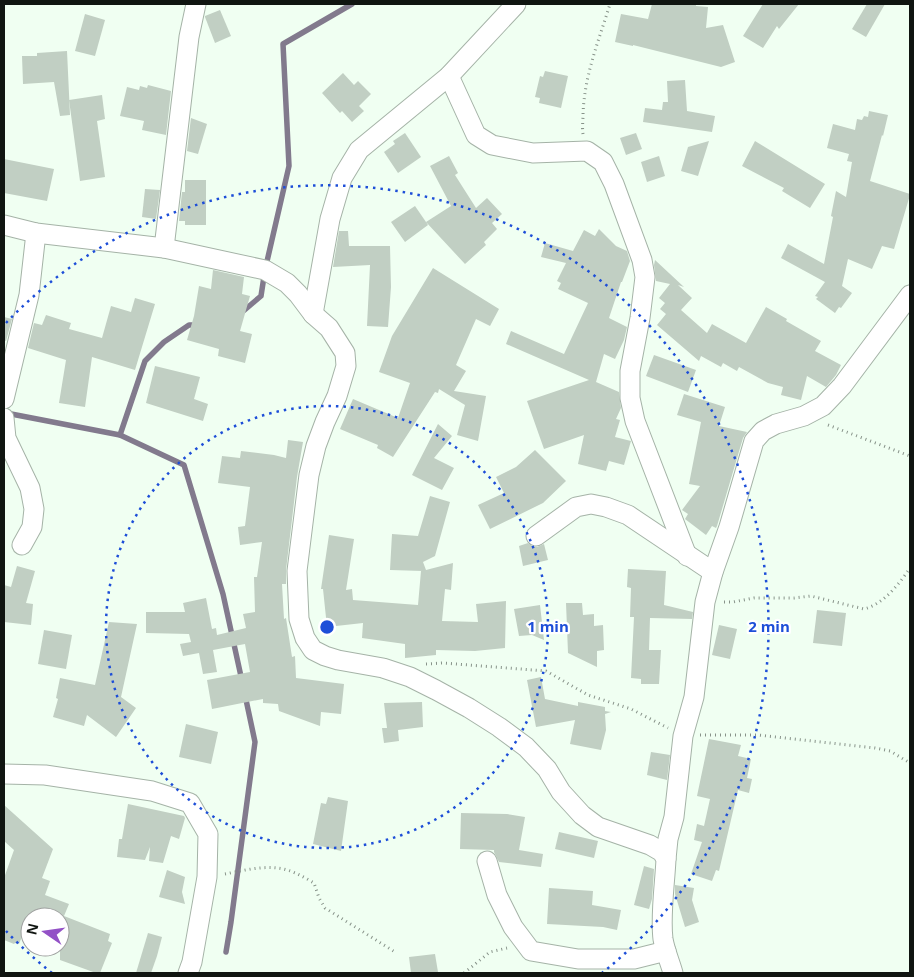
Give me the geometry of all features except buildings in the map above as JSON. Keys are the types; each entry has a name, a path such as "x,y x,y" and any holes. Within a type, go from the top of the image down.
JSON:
{"street":[{"path":"164,248 190,37 196,4"},
{"path":"314,314 330,219 342,178 359,150 449,76 516,4"},
{"path":"449,76 476,136 492,145 533,153 587,151 603,162 607,169 642,260 645,277 640,318 630,371 630,398 635,421 687,556"},
{"path":"4,225 36,233 164,248 265,270 287,283 329,328 345,353 346,366 337,396 316,446 309,475 297,571 299,619 305,638 313,650 325,656 383,668 410,678 436,690 499,727 526,747 547,769 561,792 582,815 598,827 650,845 662,852 666,859"},
{"path":"4,398 29,295 36,233"},
{"path":"673,973 663,936 663,911 668,839 674,817 683,736 694,697 705,602 754,441 763,431 776,424 804,416 823,406 842,386 910,295"},
{"path":"4,418 6,438 30,488 34,509 32,527 22,545"},
{"path":"536,536 576,507 591,504 606,507 628,515 713,572"},
{"path":"4,774 45,775 152,791 190,803 208,834 207,877 192,962 188,973"},
{"path":"487,861 497,895 513,927 530,952 578,959 634,959 666,951"}],"path":[{"path":"587,151 582,129 583,102 588,73 610,4"},
{"path":"804,416 910,456"},
{"path":"705,602 733,602 754,598 811,596 864,609 871,607 889,594 910,568"},
{"path":"426,664 443,663 546,671 588,695 631,709 683,736 758,735 875,748 890,751 910,763"},
{"path":"207,877 256,868 277,868 294,872 314,883 325,908 396,952"},
{"path":"464,973 490,952 507,948 530,952"}],"waterway":[{"path":"241,313 261,296 265,270 289,166 283,44 352,4"},
{"path":"120,435 145,361 164,342 189,325 199,325"},
{"path":"6,413 120,435 184,465 223,594 242,681"},
{"path":"226,952 255,742 245,695"}]}
